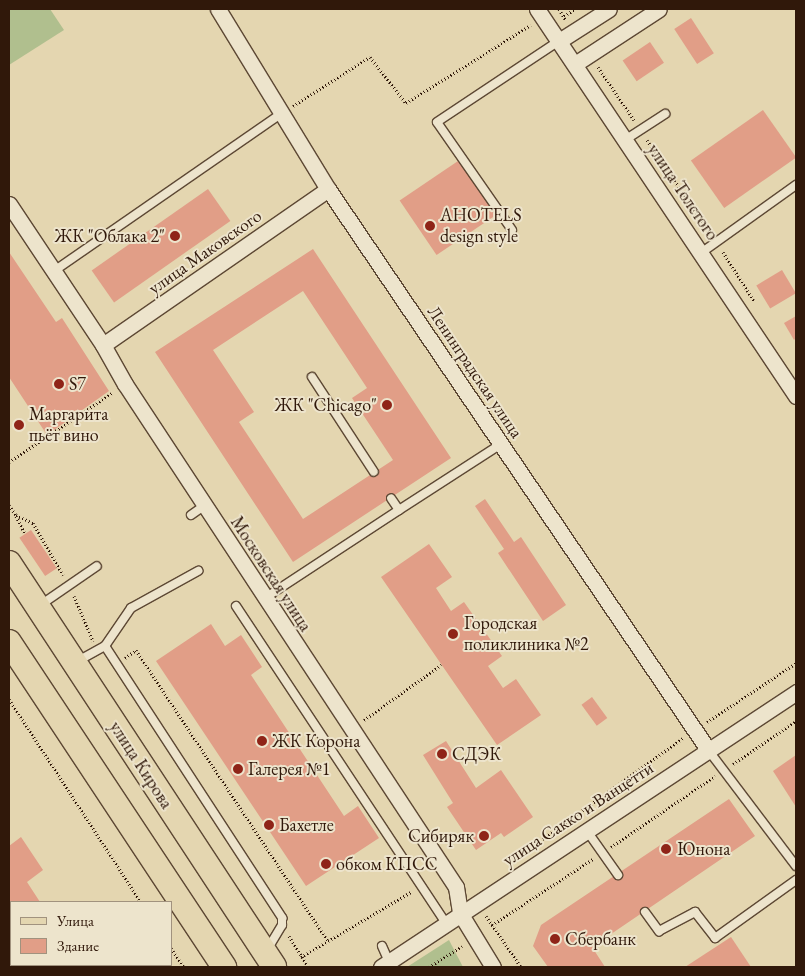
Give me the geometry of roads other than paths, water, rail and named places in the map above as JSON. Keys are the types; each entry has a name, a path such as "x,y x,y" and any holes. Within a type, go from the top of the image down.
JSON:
{"main road":[{"name":"улица Кирова","path":"9,563 270,961"},
{"path":"12,653 224,967"}],"street":[{"name":"Ленинградская улица","path":"218,9 328,189 709,751"},
{"path":"559,41 608,9"},
{"path":"575,64 659,9"},
{"name":"улица Толстого","path":"540,13 796,396"},
{"name":"улица Маковского","path":"103,345 328,189"},
{"name":"Московская улица","path":"9,204 103,345 125,384 264,598 456,887 460,913 493,967"},
{"name":"улица Сакко и Ванцетти","path":"385,964 796,692"}],"lane":[{"path":"512,230 437,122 559,41"},
{"path":"54,271 282,113"},
{"path":"625,140 665,114"},
{"path":"701,253 796,185"},
{"path":"312,377 374,472"},
{"path":"264,598 501,444"},
{"path":"390,498 399,510"},
{"path":"191,516 204,506"},
{"path":"38,607 97,566"},
{"path":"74,663 105,646 131,608 198,571"},
{"path":"236,606 446,923"},
{"path":"105,646 282,918 282,925 270,961"},
{"path":"709,751 796,866"},
{"path":"587,831 618,874"},
{"path":"645,912 659,931 695,912 716,938 796,880"},
{"path":"382,946 385,964"}],"place":[{"name":"AHOTELS design style","path":"430,226"},
{"name":"ЖК \"Облака 2\"","path":"175,236"},
{"name":"S7","path":"59,384"},
{"name":"ЖК \"Chicago\"","path":"387,405"},
{"name":"Маргарита пьёт вино","path":"19,425"},
{"name":"Городская поликлиника №2","path":"453,634"},
{"name":"ЖК Корона","path":"262,741"},
{"name":"СДЭК","path":"442,754"},
{"name":"Галерея №1","path":"238,769"},
{"name":"Бахетле","path":"269,825"},
{"name":"Сибиряк","path":"484,836"},
{"name":"Юнона","path":"666,849"},
{"name":"обком КПСС","path":"326,864"},
{"name":"Сбербанк","path":"555,939"}]}
